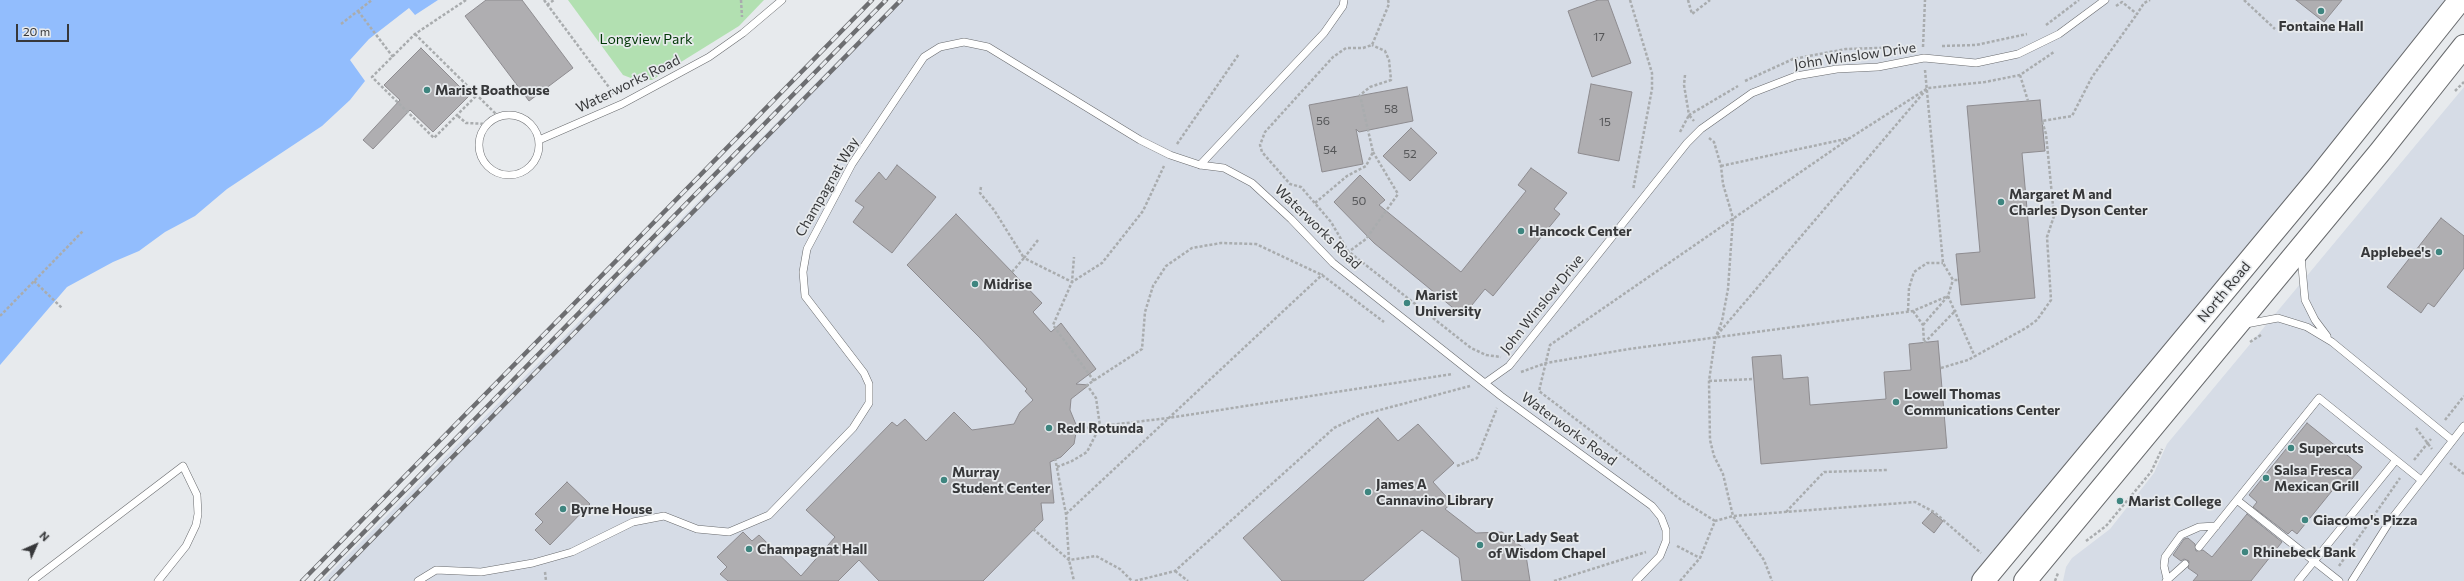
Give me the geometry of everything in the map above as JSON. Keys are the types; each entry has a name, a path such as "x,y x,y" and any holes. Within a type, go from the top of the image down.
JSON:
{"highway":[{"name":"North Road","path":"1983,581 2320,177 2460,0"},
{"path":"2024,581 2301,248 2464,46"}],"lane":[{"name":"Waterworks Road","path":"539,140 622,104 709,58 743,33 782,0"},
{"path":"1200,165 1324,33 1343,6 1344,0"},
{"name":"John Winslow Drive","path":"1485,383 1509,366 1701,128 1752,93 1796,76 1837,69 1878,67 1924,58 1976,63 2018,54 2059,34 2105,0"},
{"name":"Champagnat Way","path":"418,581 436,570 481,572 533,563 572,552 633,522 664,516 697,529 729,532 769,515 853,428 869,403 870,384 864,373 806,296 803,272 807,249 852,164 924,58 940,47 964,42 988,47 1140,140 1170,155 1200,165"},
{"path":"514,115 523,118 536,131 539,140 535,161 528,168 514,174 498,173 482,159 479,150 479,140 486,124 499,117 514,115"},
{"name":"Waterworks Road","path":"1200,165 1224,168 1252,183 1291,219 1333,263 1501,396 1641,498 1661,516 1666,530 1666,540"},
{"path":"2301,248 2302,279 2305,300 2315,320 2332,342"},
{"path":"2235,327 2269,319 2287,319 2308,327 2332,342 2452,440"},
{"path":"2199,547 2319,398 2421,480"},
{"path":"2352,581 2390,521 2464,426"},
{"path":"2298,581 2396,460"},
{"path":"32,581 183,466 197,495 198,514 196,524 186,546 158,581"},
{"path":"2237,500 2339,581"},
{"path":"2166,580 2164,566 2165,558 2181,535 2199,527 2216,526"},
{"path":"1636,581 1660,556 1666,540"},
{"path":"2166,580 2185,564"}],"path":[{"path":"341,24 372,0"},
{"path":"466,0 415,34 372,77 434,138 458,116 477,95"},
{"path":"544,0 622,104"},
{"path":"547,5 554,0"},
{"path":"1372,45 1389,4 1388,0"},
{"path":"1629,195 1633,190 1652,89 1652,72 1630,0"},
{"path":"1688,0 1692,14 1710,0"},
{"path":"1925,0 1924,58 1928,88 1943,263 1954,280"},
{"path":"2244,0 2275,29"},
{"path":"358,11 393,57"},
{"path":"1941,368 1975,357 2037,320 2051,300 2047,237 2054,216 2046,134 2042,121 2072,116 2092,77 2137,14"},
{"path":"415,34 499,117"},
{"path":"1066,514 1322,275 1333,263 1348,251 1366,238 1398,194 1373,152 1360,94 1370,87 1390,80 1389,60 1385,51 1372,45 1363,48 1346,48 1333,57 1265,132 1260,145 1262,152 1290,184 1301,187 1315,203 1331,222 1348,251 1403,296 1471,348 1486,355 1505,357"},
{"path":"1072,282 1102,263 1143,211 1170,155 1239,54"},
{"path":"1685,75 1684,85 1689,115"},
{"path":"2020,75 2028,101"},
{"path":"1928,88 1850,138 1550,345 1539,391 1680,499 1715,520 1733,516 1915,502 1934,512 1984,556"},
{"path":"1714,339 1928,88"},
{"path":"458,116 466,123 486,124"},
{"path":"1701,128 1714,142 1721,166 1723,184 1733,218 1728,289 1722,321 1714,339 1709,381 1710,440 1714,456 1723,474 1733,516 1764,560 1772,581"},
{"path":"1721,166 1850,138"},
{"path":"1315,203 1347,176 1366,166 1373,152"},
{"path":"981,187 980,193 994,210 1024,258 1072,282"},
{"path":"0,316 83,231"},
{"path":"1012,272 1038,240"},
{"path":"1057,467 1072,462 1087,452 1100,426 1096,398 1087,385 1142,349 1145,312 1153,286 1166,266 1192,248 1221,243 1256,244 1322,275 1386,323"},
{"path":"1074,257 1072,282 1053,325 1094,381"},
{"path":"1908,311 1908,288 1914,272 1927,263 1943,263"},
{"path":"1923,325 1948,296 1954,280"},
{"path":"34,281 62,308"},
{"path":"1948,296 1956,310 1975,357"},
{"path":"1516,374 1546,363 1629,348 1714,339 1754,331 1913,311 1948,296"},
{"path":"1913,311 1923,325 1924,343 1956,310"},
{"path":"2245,346 2258,336 2265,335"},
{"path":"1447,370 1453,374 1485,383"},
{"path":"1077,429 1168,418 1453,374"},
{"path":"1709,381 1754,379"},
{"path":"1033,529 1069,560 1096,556 1120,569 1133,581 1175,571 1334,428 1360,415 1485,383"},
{"path":"1457,466 1477,458 1501,396"},
{"path":"2332,576 2426,444 2413,425"},
{"path":"2084,542 2106,526 2151,472 2165,443"},
{"path":"1056,458 1066,514 1069,560 1074,581"},
{"path":"1786,512 1824,472 1887,470"},
{"path":"1680,581 1700,558 1715,520"},
{"path":"1554,581 1649,551 1666,540 1700,558"},
{"path":"1175,571 1188,581"},
{"path":"2055,581 2059,572"}],"shaded area":[{"name":"Marist University","path":"898,0 2460,0 1987,581 322,581"},
{"path":"2464,87 2464,581 2063,581 2066,567 2072,558 2110,529 2154,473 2167,444"}],"green space":[{"name":"Longview Park","path":"568,0 764,0 739,26 652,80 636,80 623,75"}],"water":[{"path":"0,0 438,0 415,15 409,8 369,39 350,60 365,81 350,100 322,126 227,189 195,216 165,232 139,251 113,262 67,287 0,365"}],"building":[{"path":"486,0 522,0 573,68 529,101 465,16"},
{"path":"1598,0 1608,0 1631,63 1592,77 1568,11"},
{"name":"Fontaine Hall","path":"2296,0 2342,0 2324,22"},
{"name":"Marist Boathouse","path":"421,48 469,96 433,132 410,110 373,149 363,140 400,100 384,85"},
{"path":"1591,84 1632,92 1619,161 1578,153"},
{"path":"1407,87 1413,121 1359,132 1356,129 1363,164 1322,172 1309,105"},
{"name":"Margaret M and Charles Dyson Center","path":"2040,100 2045,151 2022,153 2035,298 1961,305 1956,254 1980,252 1967,106"},
{"path":"1411,128 1437,153 1410,181 1383,156"},
{"path":"897,165 936,197 892,253 853,222 864,207 855,201 879,172 886,180"},
{"name":"Hancock Center","path":"1531,168 1567,193 1554,209 1560,214 1493,296 1485,289 1463,316 1374,243 1334,202 1360,175 1385,200 1379,205 1461,272 1526,191 1518,185"},
{"path":"956,214 1042,303 1033,312 1051,332 1061,323 1096,369 1076,384 1089,385 1071,399 1070,410 1077,427 1074,444 1061,457 1050,462 1054,503 1041,503 1043,520 983,581 879,581 859,560 838,581 728,581 720,574 727,567 717,557 743,532 752,541 759,535 801,576 835,537 806,510 892,422 897,426 905,419 926,441 954,412 972,430 1014,424 1020,412 1033,400 1025,391 1027,389 980,338 907,265"},
{"name":"Applebee's","path":"2441,218 2464,236 2464,268 2434,307 2428,303 2421,313 2387,287"},
{"name":"Lowell Thomas Communications Center","path":"1938,341 1947,448 1761,464 1752,357 1781,355 1783,379 1808,377 1810,405 1886,399 1884,372 1911,370 1909,344"},
{"name":"James A Cannavino Library","path":"1378,418 1398,441 1418,424 1454,463 1433,482 1452,503 1445,509 1476,533 1502,532 1525,549 1530,581 1462,581 1459,558 1422,530 1363,581 1282,581 1243,538"},
{"path":"2307,423 2362,467 2346,486 2340,481 2297,534 2292,530 2288,534 2253,507 2257,502 2249,495"},
{"name":"Byrne House","path":"567,482 590,504 550,545 535,530 543,522 535,514"},
{"path":"1932,512 1943,521 1934,533 1922,523"},
{"name":"Rhinebeck Bank","path":"2247,514 2282,542 2251,581 2193,581 2198,575 2188,568 2189,561 2184,559 2181,561 2173,555 2184,539 2188,538 2195,544 2196,551 2203,550 2212,557"}],"railway":[{"path":"302,581 872,0"},
{"path":"316,581 886,0"},
{"path":"331,581 901,0"}],"place":[{"name":"Fontaine Hall","path":"2321,11"},
{"name":"Marist Boathouse","path":"427,90"},
{"name":"Margaret M and Charles Dyson Center","path":"2001,202"},
{"name":"Hancock Center","path":"1521,231"},
{"name":"Applebee's","path":"2439,252"},
{"name":"Midrise","path":"975,284"},
{"name":"Marist University","path":"1407,303"},
{"name":"Lowell Thomas Communications Center","path":"1896,402"},
{"name":"Redl Rotunda","path":"1049,428"},
{"name":"Supercuts","path":"2291,448"},
{"name":"Salsa Fresca Mexican Grill","path":"2266,478"},
{"name":"Murray Student Center","path":"944,480"},
{"name":"James A Cannavino Library","path":"1368,492"},
{"name":"Marist College","path":"2120,501"},
{"name":"Byrne House","path":"563,509"},
{"name":"Giacomo's Pizza","path":"2305,520"},
{"name":"Our Lady Seat of Wisdom Chapel","path":"1480,545"},
{"name":"Champagnat Hall","path":"749,549"},
{"name":"Rhinebeck Bank","path":"2245,552"}]}
